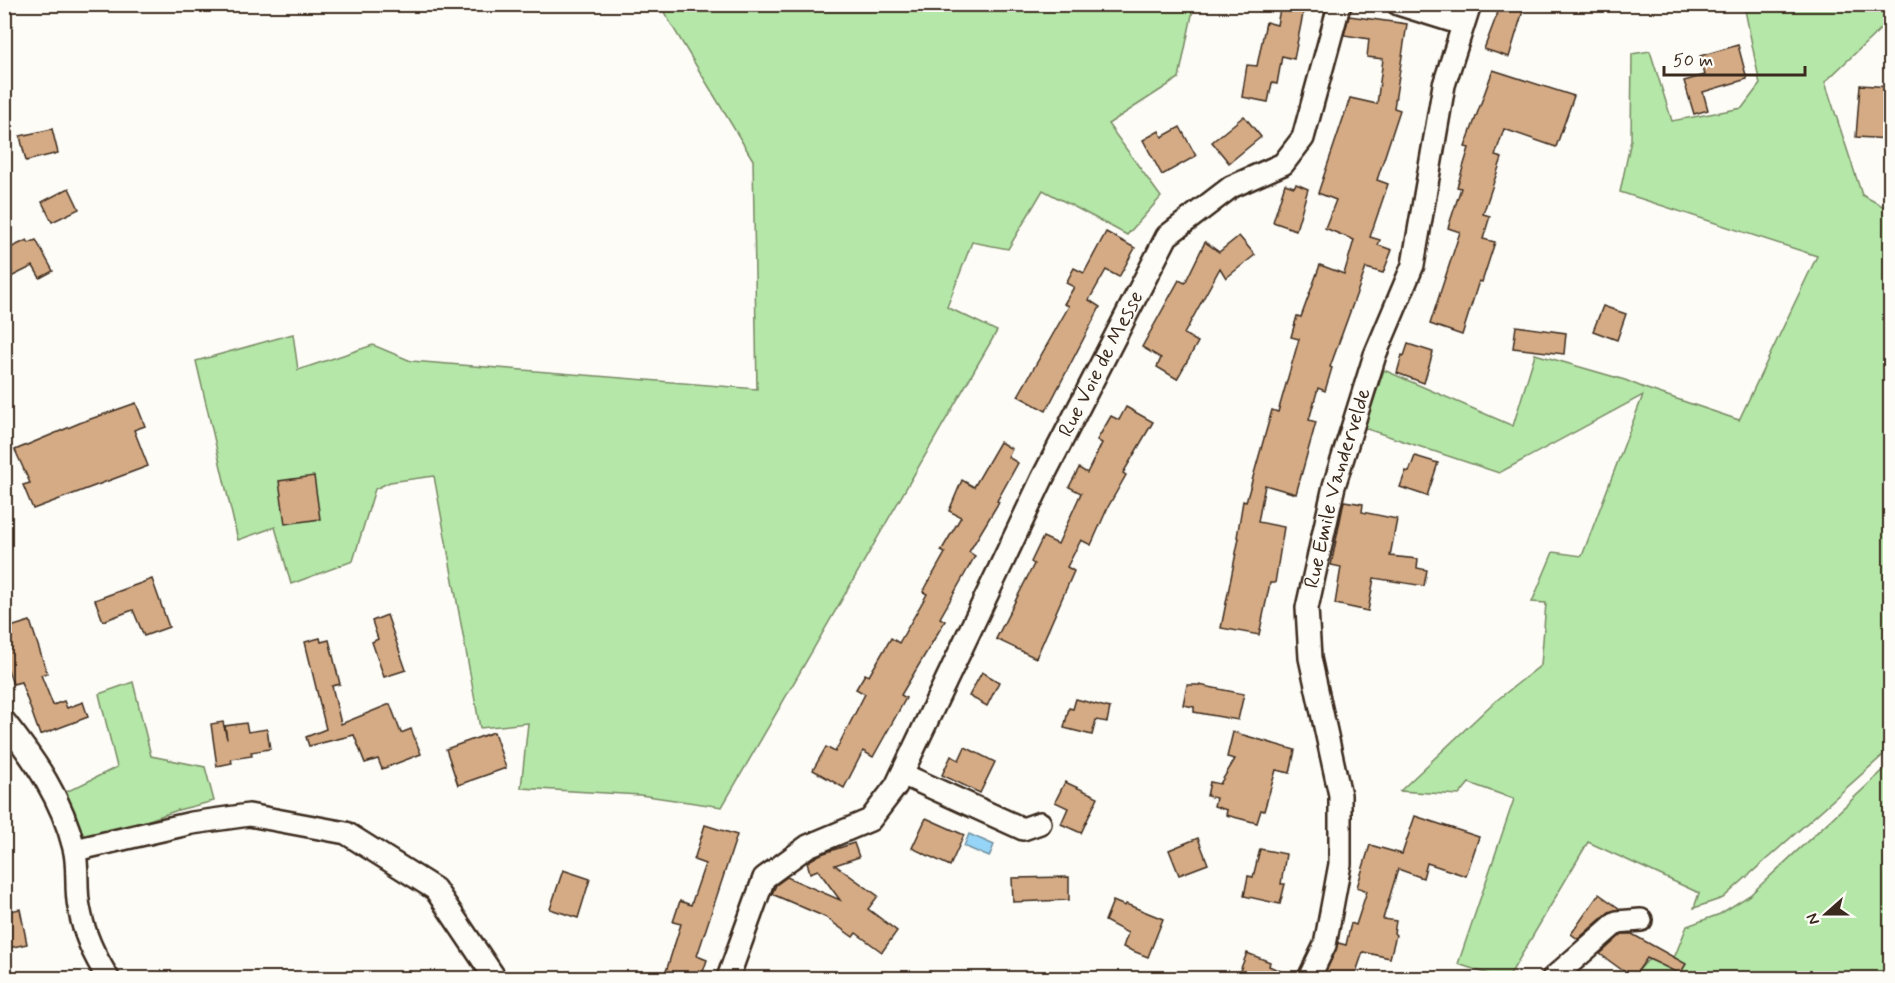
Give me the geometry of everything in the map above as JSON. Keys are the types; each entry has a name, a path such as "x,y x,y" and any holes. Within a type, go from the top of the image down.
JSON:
{"street":[{"name":"Rue Voie de Messe","path":"728,978 764,878 808,846 870,820 896,786 1042,479 1167,236 1231,187 1283,164 1303,138 1341,4"},
{"path":"1398,4 1462,24"},
{"name":"Rue Emile Vandervelde","path":"1309,978 1325,945 1340,864 1340,795 1310,658 1307,608 1334,486 1371,366 1413,265 1444,85 1470,4"},
{"path":"4,721 30,753 49,783 62,810 75,850 78,906 90,948 108,978"},
{"path":"902,774 1023,829 1040,823"},
{"path":"75,850 192,823 249,814 346,833 435,889 495,978"},
{"path":"1553,978 1617,922 1641,920"}],"green space":[{"path":"662,5 1194,5 1179,78 1108,124 1161,197 1127,235 1043,190 1008,249 972,242 947,307 997,331 722,807 640,795 521,788 528,723 480,728 434,476 390,482 375,489 353,561 291,584 275,527 238,540 196,361 293,334 298,370 373,345 411,361 757,389 753,160 665,14"},
{"path":"1744,5 1783,5 1786,9 1794,5 1890,5 1890,20 1825,82 1862,195 1890,210 1890,749 1723,898 1694,908 1699,893 1588,842 1508,978 1500,978 1458,964 1514,799 1469,783 1459,795 1400,791 1492,704 1541,665 1546,603 1532,602 1553,552 1582,556 1643,395 1499,473 1364,428 1384,370 1513,426 1535,354 1625,380 1739,420 1817,256 1620,192 1631,140 1632,54 1650,51 1672,121 1742,108 1760,84"},
{"path":"133,682 151,756 205,767 214,801 178,810 85,842 66,792 117,767 99,694"},
{"path":"1890,764 1890,978 1632,978 1648,960 1672,963 1687,926 1720,914 1750,895"}],"water":[{"path":"969,834 994,845 989,857 964,846"}],"building":[{"path":"1281,4 1305,4 1294,59 1282,56 1277,84 1272,83 1268,102 1242,97 1247,65 1257,66 1266,22 1277,25"},
{"path":"1501,4 1525,4 1509,57 1484,49"},
{"path":"1349,16 1407,24 1394,108 1400,110 1377,180 1388,184 1370,237 1380,240 1378,245 1392,250 1383,273 1366,268 1330,367 1332,368 1325,391 1318,388 1309,420 1316,422 1296,494 1265,485 1258,522 1284,527 1275,583 1270,583 1259,635 1221,628 1239,538 1237,537 1243,501 1246,502 1272,410 1278,412 1299,339 1291,337 1297,316 1301,317 1320,265 1344,274 1354,240 1325,228 1336,200 1318,193 1350,98 1377,104 1383,59 1367,57 1369,39 1344,35"},
{"path":"1738,45 1747,79 1703,92 1708,110 1694,114 1684,81 1705,75 1700,56"},
{"path":"1493,70 1574,96 1556,147 1504,129 1495,156 1502,158 1483,214 1490,216 1483,239 1495,242 1482,282 1479,281 1462,335 1430,324 1460,232 1448,228 1461,188 1457,187 1469,148 1465,147"},
{"path":"1860,85 1890,87 1890,139 1856,137"},
{"path":"1244,116 1261,137 1229,163 1212,142"},
{"path":"1180,127 1196,156 1162,175 1143,140 1159,131 1162,137"},
{"path":"52,129 58,153 26,161 20,136"},
{"path":"1285,184 1294,187 1296,184 1308,189 1296,230 1273,222"},
{"path":"69,188 79,209 52,222 42,202"},
{"path":"1106,232 1135,248 1119,277 1106,270 1089,300 1100,307 1046,411 1018,396 1069,306 1064,304 1074,287 1066,283 1074,268 1084,273"},
{"path":"1239,236 1255,255 1226,278 1220,268 1184,334 1198,342 1177,379 1157,367 1161,358 1142,347 1179,280 1185,283 1205,242 1219,252"},
{"path":"27,240 29,243 36,240 53,271 40,278 33,266 9,278 4,268 4,251"},
{"path":"1603,306 1626,314 1617,340 1593,331"},
{"path":"1516,326 1566,333 1564,354 1513,348"},
{"path":"1408,344 1433,352 1424,383 1397,373"},
{"path":"136,403 145,426 134,430 148,466 33,509 23,485 30,483 15,450 82,422"},
{"path":"1126,407 1153,422 1123,473 1126,475 1091,545 1081,540 1067,567 1074,571 1036,658 996,639 1034,564 1031,562 1043,537 1058,544 1081,493 1069,487 1079,468 1087,473 1102,443 1097,440 1111,416 1119,420"},
{"path":"1000,442 1012,449 1008,457 1018,463 997,501 999,502 969,552 975,556 940,618 945,621 901,695 906,698 873,757 863,751 844,788 813,770 826,747 835,752 865,694 856,689 865,674 869,676 891,638 899,643 927,594 923,592 945,553 941,551 961,517 949,511 962,480 974,487"},
{"path":"1415,456 1438,463 1427,496 1400,487"},
{"path":"314,476 320,519 285,524 279,481"},
{"path":"1344,501 1363,504 1362,512 1397,519 1390,556 1418,559 1417,568 1427,570 1424,586 1374,578 1368,611 1335,604 1341,567 1331,565"},
{"path":"152,579 169,627 144,636 133,610 103,621 95,600"},
{"path":"387,615 406,670 384,677 372,642 378,639 372,621"},
{"path":"30,621 47,673 41,675 53,705 64,701 67,708 83,702 88,717 40,735 21,682 13,684 4,659 4,629"},
{"path":"320,638 321,642 329,640 340,684 332,686 341,724 390,704 401,733 411,729 421,754 382,769 378,759 365,763 354,735 309,746 306,737 326,729 305,642"},
{"path":"982,672 999,682 987,706 969,696"},
{"path":"1187,685 1199,685 1244,694 1238,720 1194,712 1194,707 1183,705"},
{"path":"1076,699 1110,708 1107,722 1096,720 1092,735 1064,728 1069,708 1073,709"},
{"path":"223,722 227,739 225,726 246,723 248,732 267,729 270,749 251,752 252,756 231,759 232,763 217,766 211,724"},
{"path":"494,732 506,768 458,785 446,749"},
{"path":"1233,732 1295,750 1290,773 1276,770 1264,811 1261,810 1257,823 1226,815 1227,810 1214,806 1216,798 1207,796 1210,782 1220,784 1235,759 1227,757"},
{"path":"965,747 995,762 980,793 942,775 951,756 959,760"},
{"path":"1065,782 1098,797 1081,833 1061,824 1068,808 1055,802"},
{"path":"1415,816 1479,837 1466,876 1427,863 1423,878 1398,869 1383,919 1396,921 1394,933 1396,935 1390,958 1363,952 1354,978 1323,978 1338,943 1346,945 1351,923 1356,925 1367,891 1357,887 1370,845 1402,854"},
{"path":"926,818 964,835 950,866 912,848"},
{"path":"705,825 737,835 697,956 707,960 701,978 664,978 681,924 673,922 680,901 691,905 705,864 694,860"},
{"path":"1198,838 1208,864 1179,875 1169,850"},
{"path":"854,843 859,857 835,865 878,896 868,909 897,931 882,952 856,933 853,937 825,917 772,894 776,885 787,877 840,900 818,870 810,873 807,862 821,854"},
{"path":"1260,849 1286,854 1281,884 1285,884 1280,904 1244,896 1248,876 1253,877"},
{"path":"563,870 590,879 578,918 550,909"},
{"path":"1069,877 1069,900 1013,902 1012,878"},
{"path":"1599,894 1620,909 1609,912 1578,939 1571,934"},
{"path":"1113,901 1163,919 1148,957 1123,947 1128,933 1105,921"},
{"path":"20,909 27,944 4,949 4,912"},
{"path":"1622,934 1632,934 1686,964 1680,974 1647,958 1633,978 1600,954"},
{"path":"1247,953 1270,962 1269,966 1296,978 1237,978"}]}
